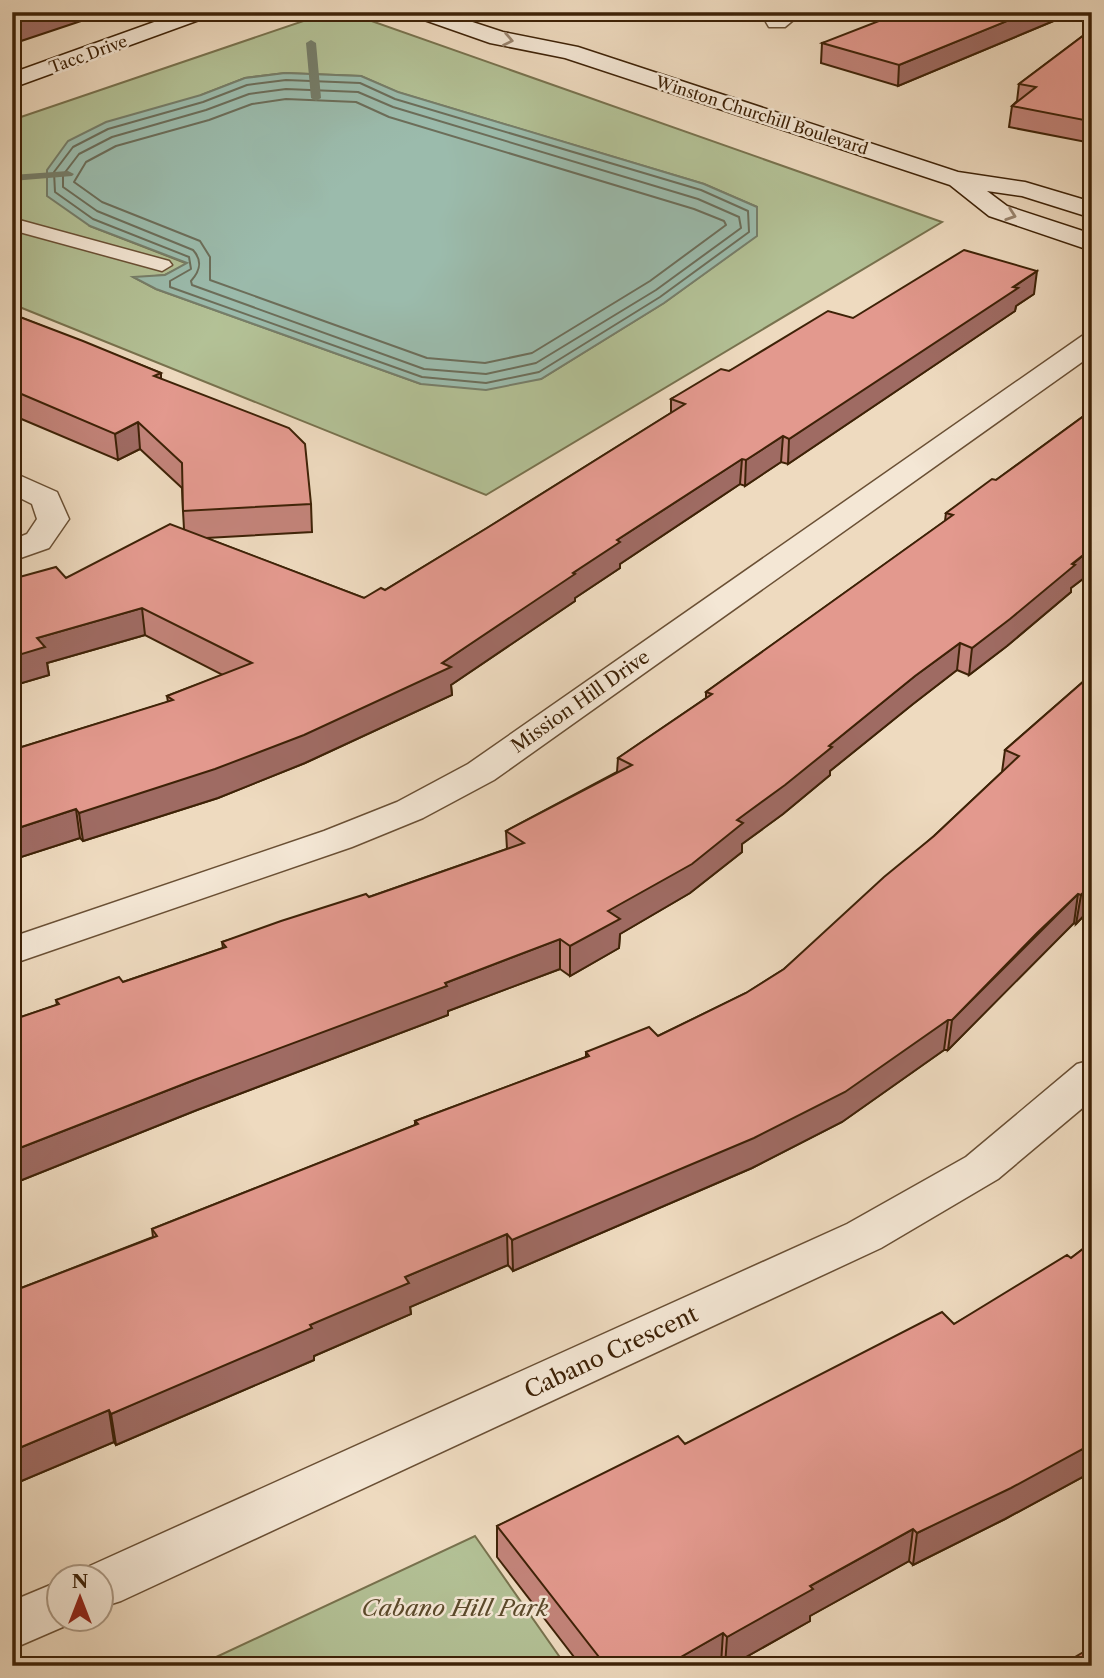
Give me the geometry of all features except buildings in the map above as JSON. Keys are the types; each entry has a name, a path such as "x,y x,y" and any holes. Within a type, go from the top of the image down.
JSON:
{"street":[{"name":"Tacc Drive","path":"12,81 203,12"},
{"name":"Winston Churchill Boulevard","path":"420,12 498,38 570,52 954,179 1026,189 1092,210"},
{"name":"Winston Churchill Boulevard","path":"526,22 538,25 570,52"},
{"name":"Winston Churchill Boulevard","path":"954,179 998,211 1092,243"},
{"name":"Mission Hill Drive","path":"12,951 338,839 410,810 481,772 1092,342"},
{"path":"12,481 46,499 53,519 38,541 12,551"},
{"name":"Cabano Crescent","path":"116,1579 864,1237 982,1168 1092,1074"},
{"path":"12,1626 46,1610"}],"lane":[{"path":"12,224 162,264"}],"green space":[{"path":"330,12 346,12 942,222 486,495 12,304 12,120","holes":["285,73 361,76 397,92 704,184 757,207 756,236 664,303 541,379 421,384 156,289 135,278 165,275 188,264 90,226 201,95 245,78"]},
{"name":"Cabano Hill Park","path":"475,1536 566,1666 197,1666"}],"water":[{"path":"285,73 361,76 398,92 704,184 757,207 757,236 664,303 541,379 486,390 421,384 156,289 133,277 165,275 187,263 90,226 47,196 47,170 68,141 106,122 201,95 245,78"}],"waterway":[{"path":"311,43 316,98"},
{"path":"12,178 68,174"}]}
